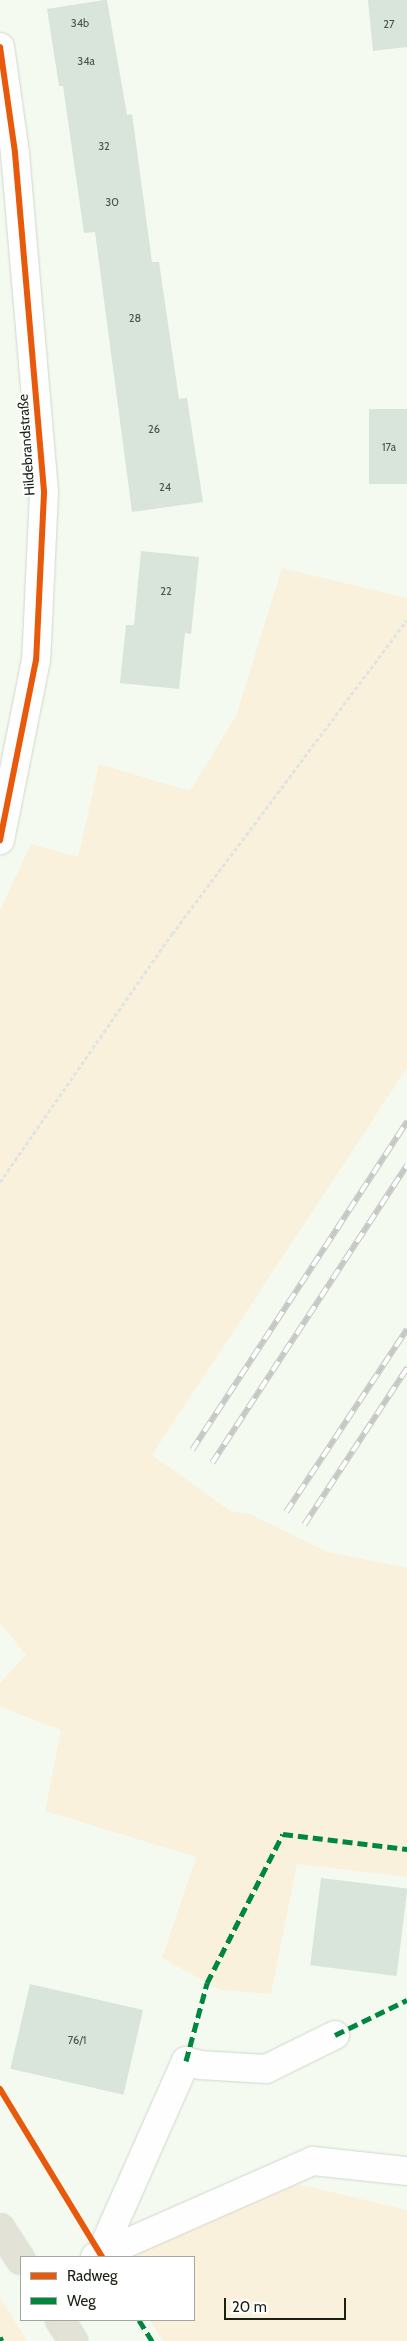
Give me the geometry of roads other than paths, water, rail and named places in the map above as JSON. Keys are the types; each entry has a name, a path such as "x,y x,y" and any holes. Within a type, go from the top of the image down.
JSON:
{"main road":[{"path":"0,2228 20,2258"},
{"path":"61,2321 73,2341"}],"street":[{"name":"Hildebrandstraße","path":"0,46 15,153 44,493 36,660 0,840"},
{"path":"98,2256 186,2061 200,2065 266,2069 335,2035"},
{"path":"98,2256 313,2160 407,2171"}],"railway":[{"path":"192,1450 407,1121"},
{"path":"212,1463 407,1165"},
{"path":"286,1512 407,1329"},
{"path":"304,1525 407,1368"}]}
